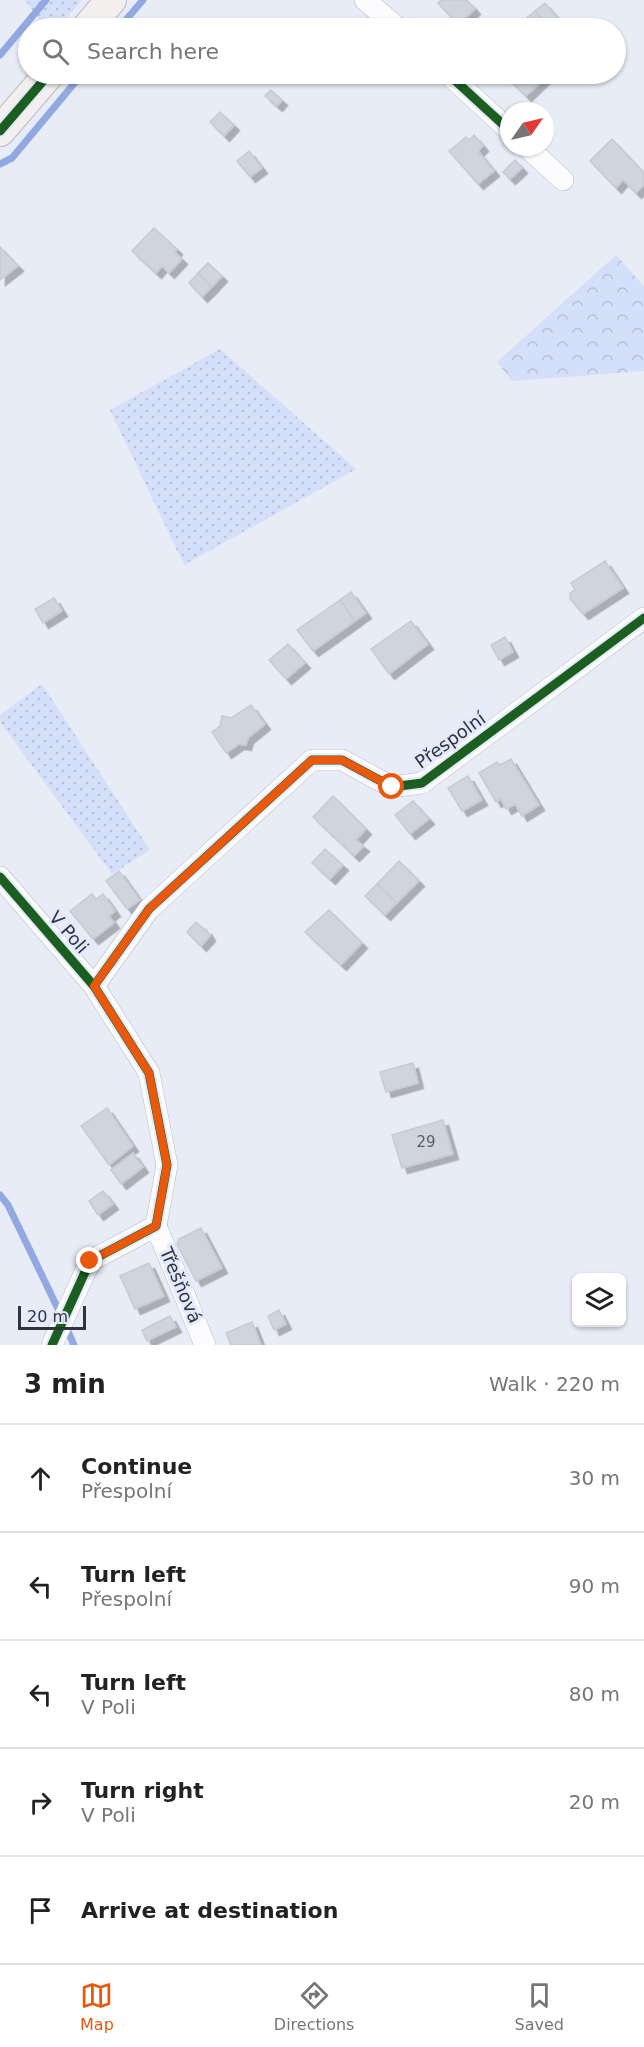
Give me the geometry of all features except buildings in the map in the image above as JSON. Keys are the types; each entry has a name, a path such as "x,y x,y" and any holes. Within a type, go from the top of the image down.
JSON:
{"street":[{"path":"96,18 111,0"},
{"path":"365,0 386,18"},
{"path":"0,131 40,84"},
{"path":"459,84 500,122"},
{"path":"537,156 563,180"},
{"name":"Přespolní","path":"94,986 149,909 312,760 342,760 392,787 422,783 644,618"},
{"name":"V Poli","path":"0,877 94,986 149,1073 167,1165 156,1226"},
{"path":"52,1345 90,1261 156,1226"},
{"name":"Třešňová","path":"156,1226 205,1345"}],"green space":[{"path":"25,0 82,0 67,18 38,18"},
{"path":"616,255 644,286 644,371 512,381 497,362"},
{"path":"220,349 356,469 184,565 110,410"},
{"path":"42,684 150,850 112,874 0,722 0,715"}],"waterway":[{"path":"31,18 46,0"},
{"path":"128,18 143,0"},
{"path":"0,55 18,33"},
{"path":"0,164 12,158 74,84"},
{"path":"0,1195 8,1205 61,1315"},
{"path":"65,1325 74,1345"}],"cycle path":[{"path":"0,131 40,84"},
{"path":"459,84 500,122"},
{"path":"94,986 149,909 312,760 342,760 392,787 422,783 644,618"},
{"path":"0,877 94,986 149,1073 167,1165 156,1226 90,1261 52,1345"}],"route":[{"path":"90,1261 156,1226 167,1165 149,1073 94,986 149,909 312,760 342,760 392,787"}]}
